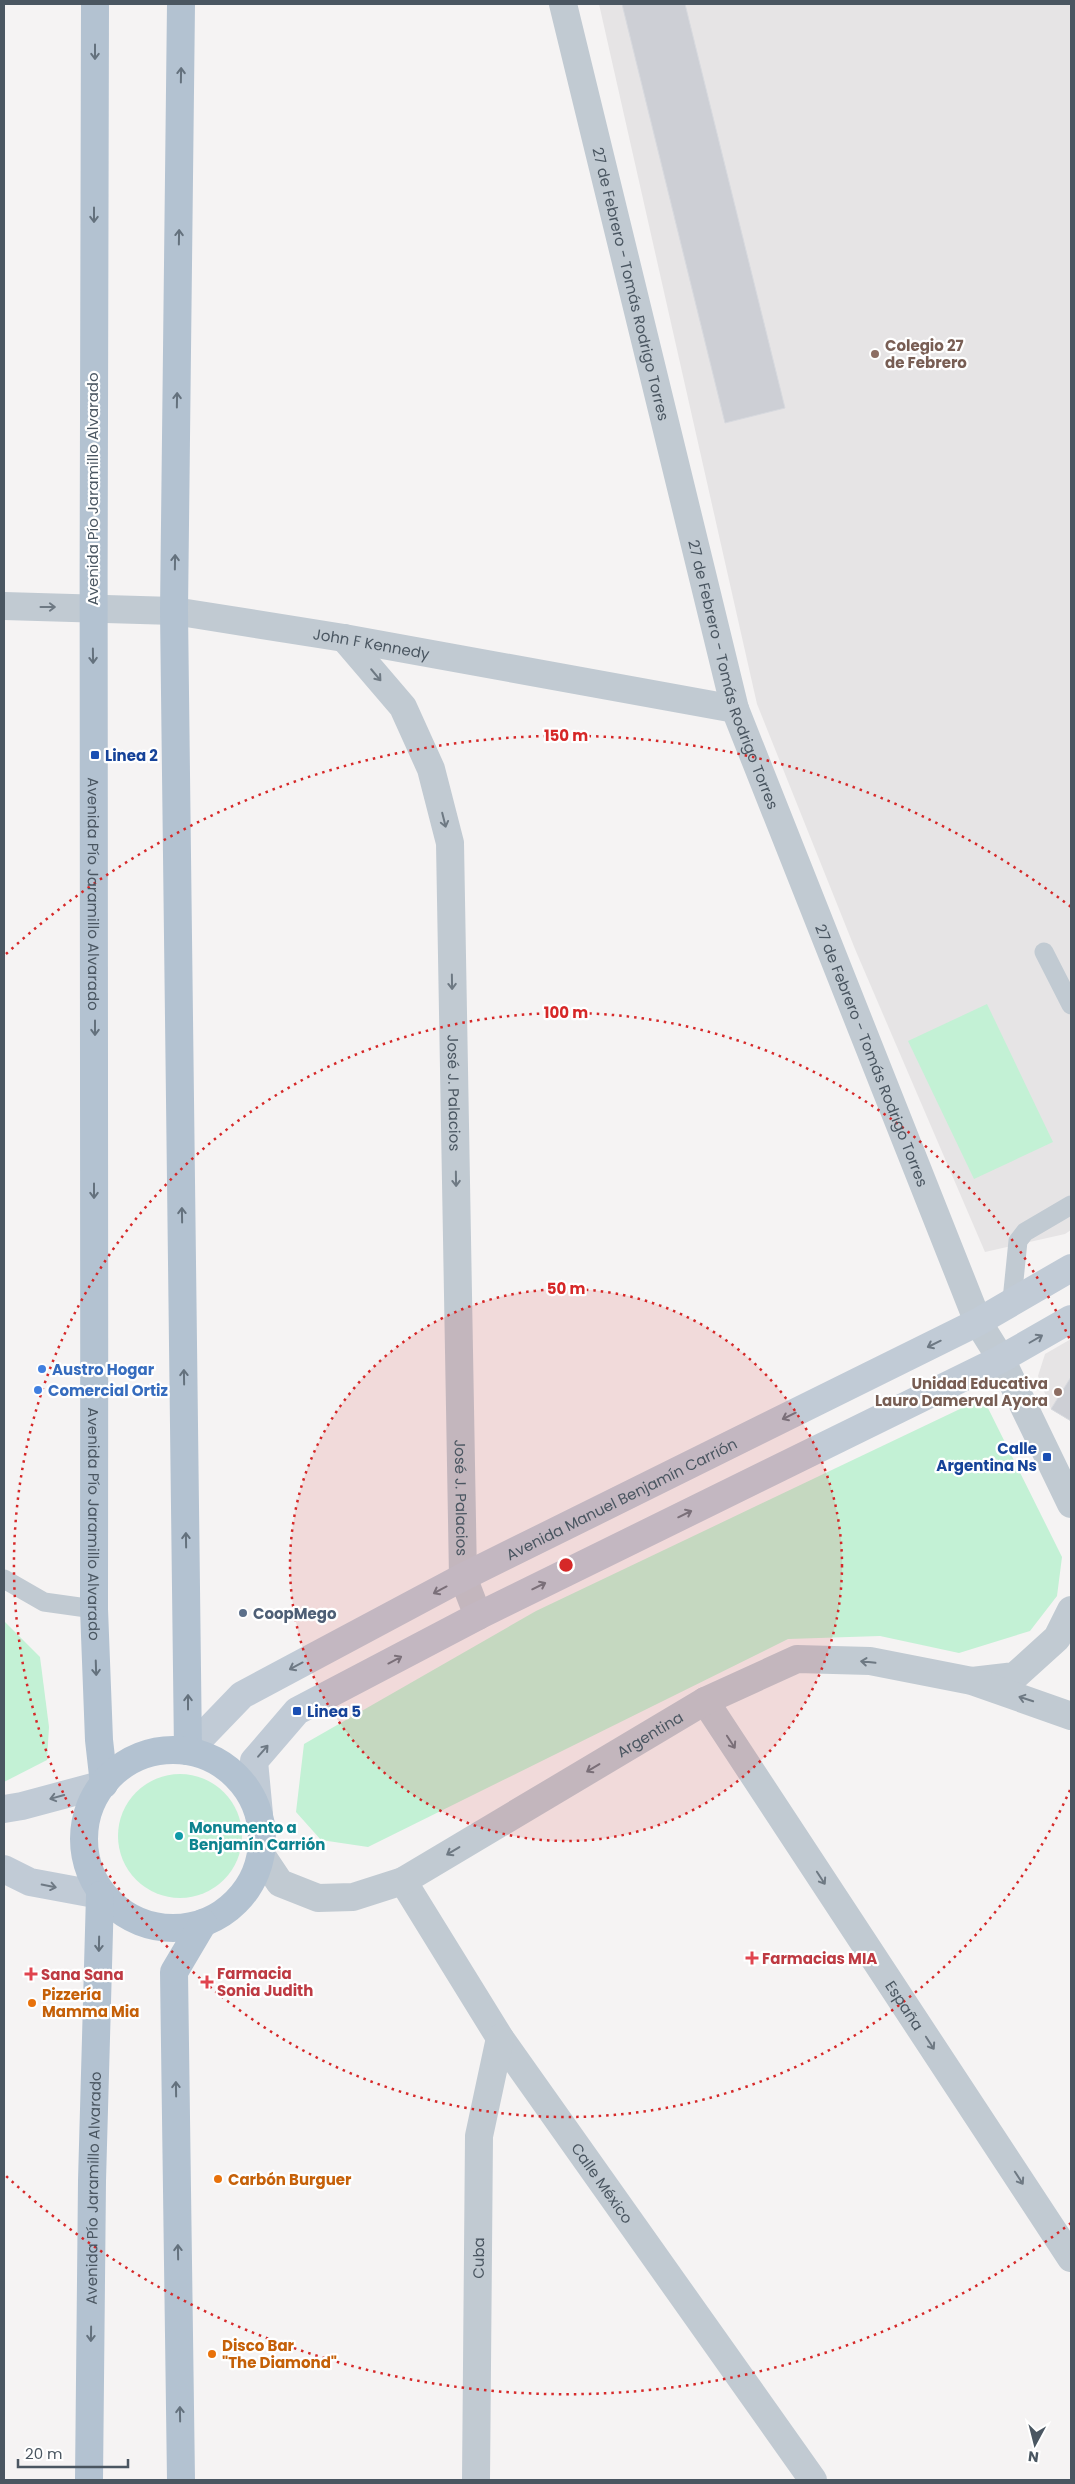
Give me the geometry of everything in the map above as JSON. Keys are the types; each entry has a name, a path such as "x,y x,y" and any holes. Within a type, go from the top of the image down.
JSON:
{"main road":[{"name":"Avenida Pío Jaramillo Alvarado","path":"95,4 92,607 95,755 94,1609 99,1740 104,1784"},
{"path":"182,4 174,611 188,1751"},
{"name":"Avenida Manuel Benjamín Carrión","path":"188,1751 242,1695 463,1577 978,1322 1012,1300 1071,1268"},
{"path":"259,1814 252,1795 240,1779 225,1766 207,1756 188,1751 156,1752 134,1760 127,1763 104,1784 91,1804 85,1828 84,1854 88,1877 100,1896 119,1913 150,1924 177,1927 203,1923 224,1912 242,1897 255,1878 262,1856 263,1834 259,1814 254,1761 297,1711 478,1616 1000,1359 1071,1319"},
{"path":"4,1809 104,1784"},
{"path":"4,1869 30,1882 100,1896"},
{"name":"Avenida Pío Jaramillo Alvarado","path":"89,2480 92,2181 100,1896"},
{"path":"181,2480 174,1972 203,1923"}],"street":[{"name":"27 de Febrero - Tomás Rodrigo Torres","path":"563,4 735,709 978,1322 1000,1359 1071,1504"},
{"name":"John F Kennedy","path":"4,606 92,607 174,611 344,638 735,709"},
{"name":"José J. Palacios","path":"344,638 403,707 431,769 450,843 463,1577"},
{"path":"463,1577 478,1616"},
{"path":"972,1681 1015,1676 1057,1638 1071,1610"},
{"name":"Argentina","path":"262,1856 280,1882 318,1898 353,1897 402,1881 704,1701 797,1659 870,1661 972,1681 1071,1716"},
{"name":"España","path":"704,1701 1071,2258"},
{"name":"Calle México","path":"402,1881 500,2038 813,2480"},
{"name":"Cuba","path":"476,2480 479,2136 500,2038"}],"lane":[{"path":"1044,952 1071,1005"},
{"path":"1012,1300 1018,1241 1026,1232 1071,1205"},
{"path":"4,1579 44,1602 94,1609"}],"shaded area":[{"name":"Colegio 27 de Febrero","path":"599,4 1071,4 1071,1230 1065,1234 985,1252 855,949 757,704"},
{"name":"Unidad Educativa Lauro Damerval Ayora","path":"1071,1339 1071,1421 1051,1409 1038,1376 1045,1354"}],"green space":[{"path":"987,1004 1053,1142 974,1179 908,1041"},
{"path":"983,1398 1062,1557 1057,1596 1030,1631 959,1653 880,1636 788,1639 368,1847 321,1840 296,1812 304,1744 536,1611"},
{"path":"4,1621 40,1657 49,1727 47,1760 4,1782"},
{"path":"180,1774 204,1779 224,1792 237,1812 242,1836 237,1860 224,1880 204,1893 180,1898 156,1893 136,1880 123,1860 118,1836 123,1812 136,1792 156,1779"}],"building":[{"path":"622,4 685,4 785,408 725,423"},
{"path":"1071,1377 1071,1421 1051,1409"}],"place":[{"name":"Colegio 27 de Febrero","path":"875,354"},
{"name":"Linea 2","path":"95,755"},
{"name":"Austro Hogar","path":"42,1369"},
{"name":"Comercial Ortiz","path":"38,1390"},
{"name":"Unidad Educativa Lauro Damerval Ayora","path":"1058,1392"},
{"name":"Calle Argentina Ns","path":"1047,1457"},
{"name":"CoopMego","path":"243,1613"},
{"name":"Linea 5","path":"297,1711"},
{"name":"Monumento a Benjamín Carrión","path":"179,1836"},
{"name":"Farmacias MIA","path":"752,1958"},
{"name":"Sana Sana","path":"31,1974"},
{"name":"Farmacia Sonia Judith","path":"207,1982"},
{"name":"Pizzería Mamma Mia","path":"32,2003"},
{"name":"Carbón Burguer","path":"218,2179"},
{"name":"Disco Bar \"The Diamond\"","path":"212,2354"}]}
